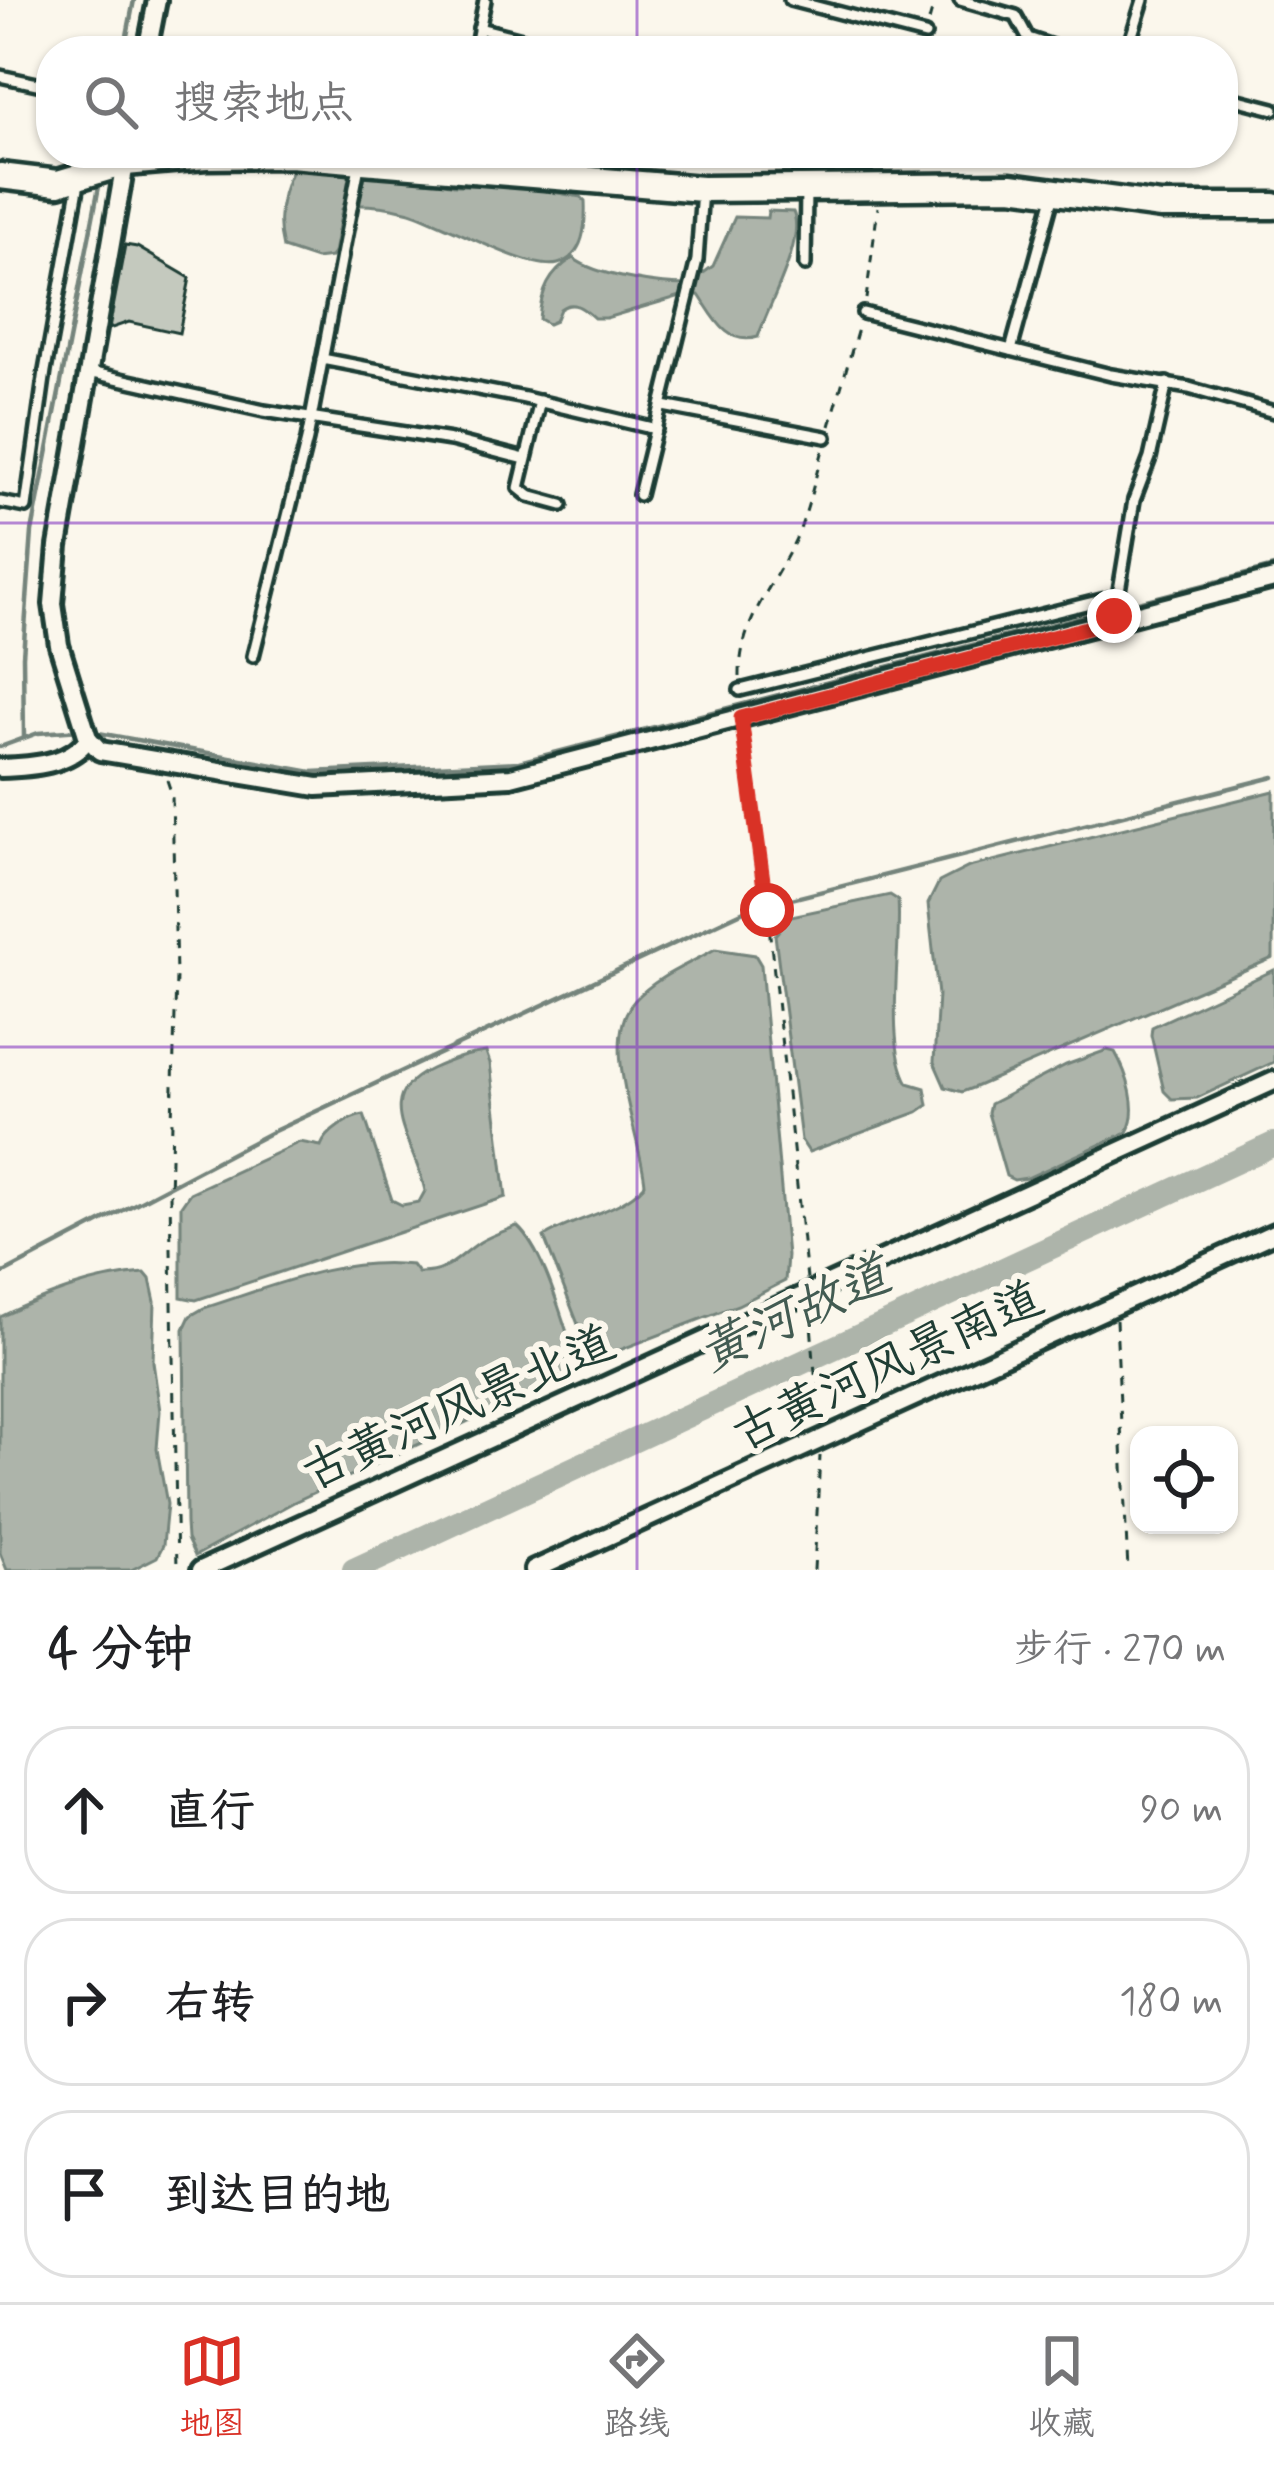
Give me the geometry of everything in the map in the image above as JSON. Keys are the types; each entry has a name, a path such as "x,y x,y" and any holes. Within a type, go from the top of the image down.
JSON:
{"street":[{"path":"150,36 157,0"},
{"path":"0,176 58,183 101,168"},
{"path":"107,168 88,371 53,604 59,645 88,733 100,751 316,787 511,777 741,718 1116,609 1274,579"},
{"path":"522,168 702,189 1011,185 1161,206 1274,206"},
{"path":"0,768 34,767 81,750 88,733"},
{"name":"古黄河风景北道","path":"201,1570 809,1298 1274,1082"},
{"name":"古黄河风景南道","path":"534,1570 1274,1233"}],"lane":[{"path":"478,36 485,0"},
{"path":"790,0 925,35"},
{"path":"961,0 1016,16 1027,36"},
{"path":"1132,36 1143,0"},
{"path":"479,28 510,36"},
{"path":"0,76 36,84"},
{"path":"1238,100 1274,109"},
{"path":"0,502 26,507 45,371 106,168"},
{"path":"253,656 311,419 358,168"},
{"path":"639,495 697,260 702,189"},
{"path":"805,265 806,189"},
{"path":"1011,350 1055,192"},
{"path":"862,313 1274,412"},
{"path":"322,359 540,401 656,429"},
{"path":"88,371 311,419 452,440 525,459"},
{"path":"740,690 1116,609 1135,500 1167,383"},
{"path":"540,401 519,488 562,505"},
{"path":"663,406 826,437"}],"path":[{"path":"741,718 766,898 809,1298 820,1441 814,1570"},
{"path":"160,761 172,795 175,931 170,1192 177,1570"},
{"path":"1111,1308 1118,1330 1128,1570"}],"shaded area":[{"path":"293,168 316,168 350,176 517,186 581,197 585,201 584,229 574,254 558,264 545,264 507,254 410,212 346,205 334,253 316,259 283,248 281,206"},
{"path":"768,211 793,212 796,224 790,256 758,337 729,333 699,295 684,295 606,318 594,318 570,305 560,309 555,321 548,324 539,319 548,284 573,258 612,274 687,285 713,266 735,217 767,218"},
{"path":"1274,791 1273,958 975,1087 962,1092 945,1087 934,1062 938,995 928,904 939,882 969,867"},
{"path":"890,895 898,900 899,920 897,1044 908,1083 925,1088 928,1105 809,1152 801,1140 775,935 791,916"},
{"path":"715,949 755,955 761,965 787,1256 785,1281 738,1305 599,1358 590,1355 544,1237 611,1208 645,1184 621,1063 625,1017 653,984"},
{"path":"1274,970 1274,1062 1197,1098 1172,1099 1164,1091 1152,1027"},
{"path":"1107,1050 1115,1052 1130,1092 1127,1132 1027,1178 1006,1176 988,1113 990,1104"},
{"path":"486,1052 506,1197 196,1300 181,1297 181,1206 190,1193 300,1142 321,1146 339,1126 364,1115 392,1200 402,1205 419,1202 425,1191 401,1122 402,1093 431,1069"},
{"path":"517,1226 536,1252 558,1306 575,1357 568,1375 294,1502 195,1556 186,1523 184,1329 190,1316 333,1269 385,1263 412,1265 418,1273 437,1271 484,1240"},
{"path":"145,1273 155,1302 157,1449 167,1504 163,1545 157,1557 131,1570 7,1570 0,1553 0,1317 70,1288"}],"building":[{"path":"125,245 137,247 190,278 179,333 129,322 109,329"}],"waterway":[{"path":"127,36 134,0"},
{"path":"24,738 23,656 32,532 100,181"},
{"path":"93,732 312,772 519,762 1274,567"},
{"path":"0,747 38,733 81,730"},
{"path":"0,1275 272,1132 744,911 1274,777"},
{"name":"黄河故道","path":"354,1570 1274,1144"}],"route":[{"path":"767,910 741,718 1114,621 1114,616"}]}
